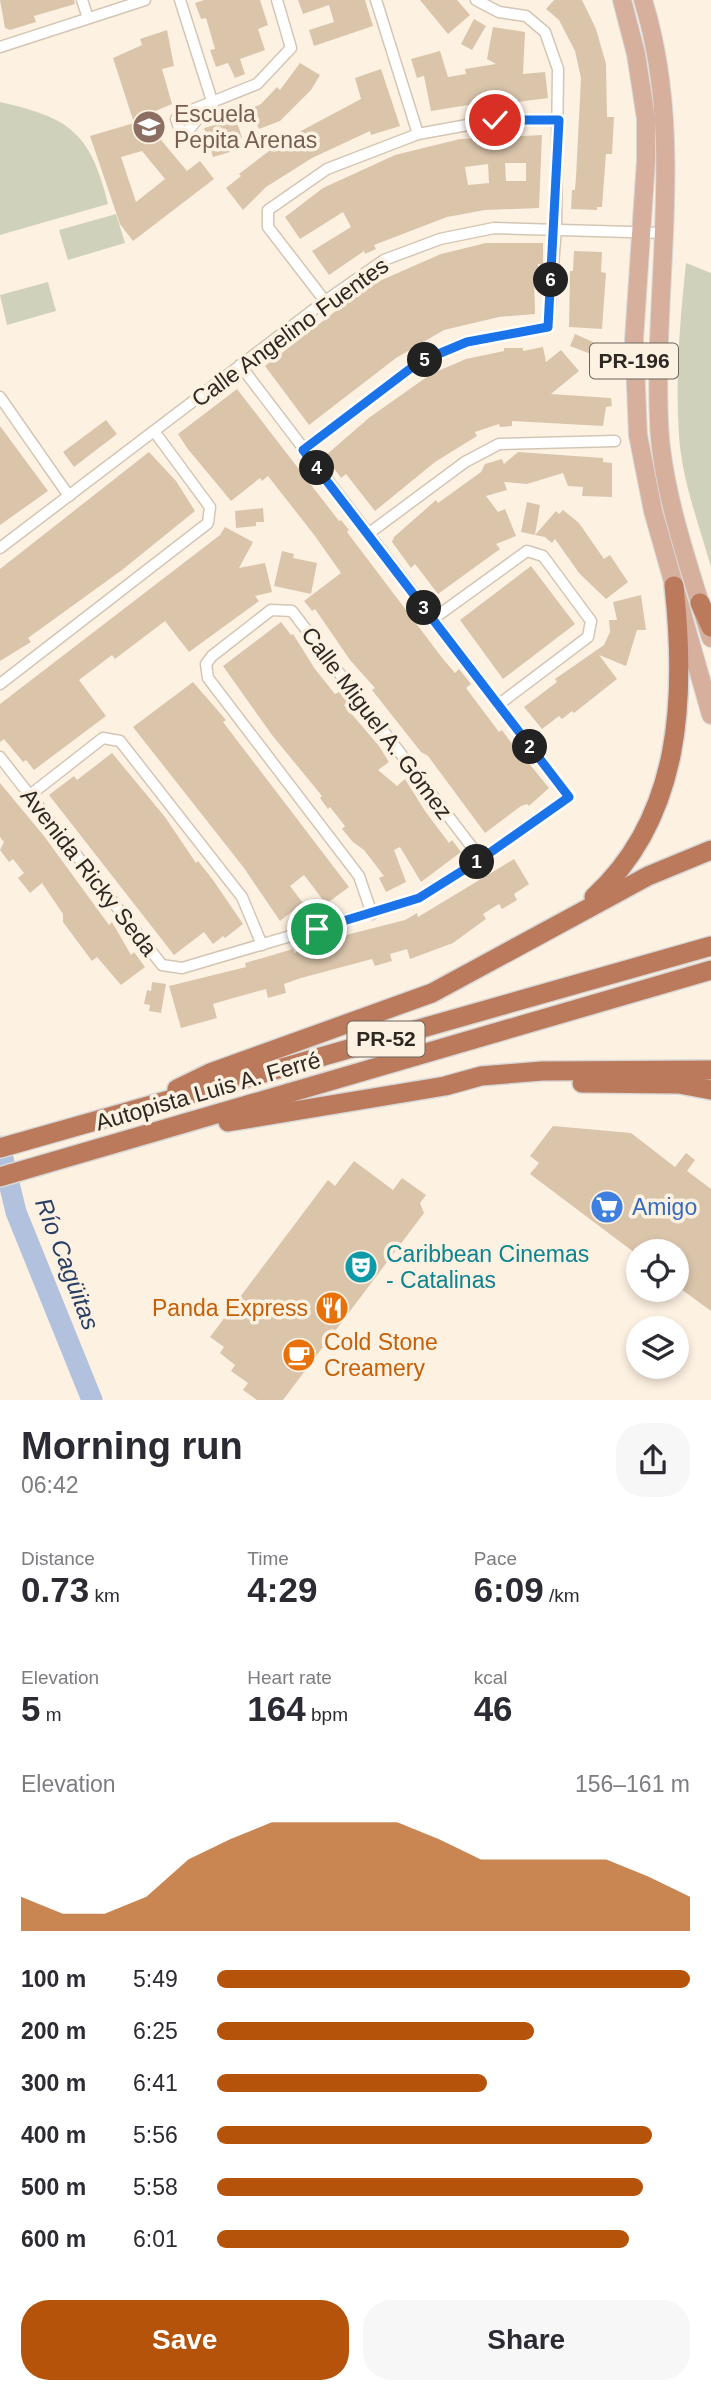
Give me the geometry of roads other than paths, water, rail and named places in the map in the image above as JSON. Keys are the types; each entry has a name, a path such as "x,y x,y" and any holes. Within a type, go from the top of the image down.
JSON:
{"highway":[{"path":"580,911 621,869 647,828 661,797 680,707 681,647 674,586"},
{"path":"700,603 711,627"},
{"path":"127,1113 211,1073 432,993 648,876 711,850"},
{"name":"Autopista Luis A. Ferré","path":"0,1147 62,1132 711,946"},
{"name":"Autopista Luis A. Ferré","path":"0,1177 711,970"},
{"path":"158,1132 516,1072 711,1070"},
{"path":"445,1086 680,1084 711,1090"}],"main road":[{"name":"PR-196","path":"622,0 641,78 646,119 634,340 638,435 653,511 711,715"},
{"name":"PR-196","path":"643,0 655,39 665,110 665,233 659,424 670,490 711,638"}],"street":[{"path":"82,0 88,18"},
{"path":"0,47 145,0"},
{"path":"180,0 213,104"},
{"path":"198,109 257,84 291,48 277,0"},
{"path":"376,0 418,134"},
{"path":"303,450 419,362 467,342 548,327 555,228 558,69 545,32 526,16 499,12 476,0"},
{"path":"325,301 268,227 268,210 327,169 418,134 495,120 559,120"},
{"name":"Calle Angelino Fuentes","path":"0,548 325,301 384,260 440,239 494,228 665,233"},
{"path":"240,365 498,705 588,637 591,621 543,556 527,551 433,619"},
{"path":"0,397 69,496"},
{"path":"0,684 208,523 210,507 154,431"},
{"path":"368,534 465,462 499,444 615,441"},
{"name":"Calle Miguel A. Gómez","path":"372,914 359,876 208,678 206,664 212,656 271,610 292,611 481,859"},
{"name":"Avenida Ricky Seda","path":"0,757 162,965 182,968 419,898 481,859 569,797 498,705"},
{"path":"30,795 103,738 120,741 242,897 262,945"}],"waterway":[{"name":"Río Cagüitas","path":"0,1146 16,1212 92,1400"}],"place":[{"name":"Escuela Pepita Arenas","path":"149,127"},
{"name":"Amigo","path":"607,1207"},
{"name":"Caribbean Cinemas - Catalinas","path":"361,1267"},
{"name":"Panda Express","path":"332,1308"},
{"name":"Cold Stone Creamery","path":"299,1355"}]}
